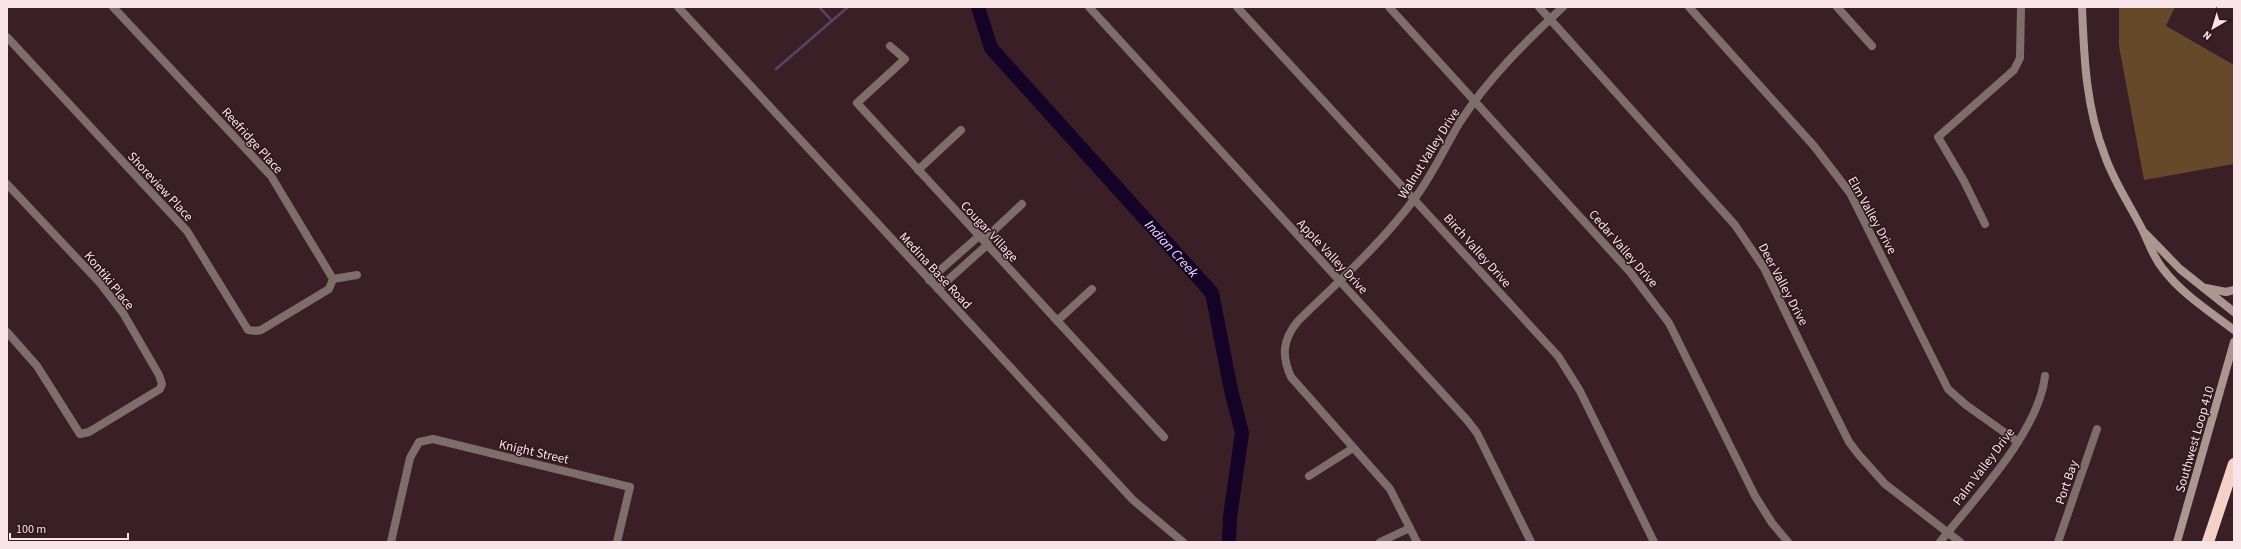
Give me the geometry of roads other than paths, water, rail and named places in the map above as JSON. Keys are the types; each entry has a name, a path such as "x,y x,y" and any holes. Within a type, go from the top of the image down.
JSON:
{"highway":[{"path":"2208,542 2234,464"}],"main road":[{"path":"2082,7 2087,86 2094,126 2112,174 2142,230 2152,255 2176,284 2234,330"},
{"path":"2142,230 2180,269 2234,312"},
{"path":"2201,286 2215,291 2234,290"},
{"name":"Southwest Loop 410","path":"2177,542 2234,342"}],"street":[{"name":"Reefridge Place","path":"113,7 271,176 333,279"},
{"name":"Medina Base Road","path":"678,7 1113,479 1133,500 1183,542"},
{"name":"Apple Valley Drive","path":"1089,7 1477,433 1531,542"},
{"name":"Birch Valley Drive","path":"1237,7 1414,198 1562,362 1580,390 1654,542"},
{"name":"Cedar Valley Drive","path":"1389,7 1461,88 1475,100 1630,272 1658,306 1682,347 1755,496 1772,523 1788,542"},
{"name":"Deer Valley Drive","path":"1539,7 1711,196 1754,252 1777,293 1849,442 1859,455 1885,484 1960,542"},
{"name":"Walnut Valley Drive","path":"1417,542 1390,489 1296,383 1286,366 1284,341 1289,331 1374,248 1427,182 1475,100 1510,58 1563,7"},
{"name":"Elm Valley Drive","path":"1689,7 1818,151 1850,193 1948,389 1966,405 2018,442"},
{"path":"1837,7 1872,46"},
{"path":"1985,224 1964,181 1938,137 2014,70 2020,58 2021,7"},
{"name":"Shoreview Place","path":"7,37 187,231 248,330 261,330 329,289 333,279"},
{"name":"Cougar Village","path":"890,46 905,59 857,103 1164,437"},
{"path":"918,170 961,130"},
{"name":"Kontiki Place","path":"7,184 100,283 123,313 159,375 162,384 160,389 123,410 89,432 80,434 37,366 7,332"},
{"path":"938,289 987,245 988,236 1022,204"},
{"path":"929,280 979,236 988,236"},
{"path":"333,279 357,275"},
{"path":"1057,321 1092,289"},
{"name":"Palm Valley Drive","path":"1940,542 2018,442 2036,408 2045,376"},
{"name":"Port Bay","path":"2058,542 2097,429"},
{"name":"Knight Street","path":"391,542 410,458 419,442 433,439 630,487 617,542"},
{"path":"1310,476 1353,448"},
{"path":"1380,542 1410,528"}],"waterway":[{"path":"819,7 832,21"},
{"path":"776,69 848,7"},
{"name":"Indian Creek","path":"978,7 991,48 1212,293 1231,390 1242,433 1230,517 1229,542"}]}
